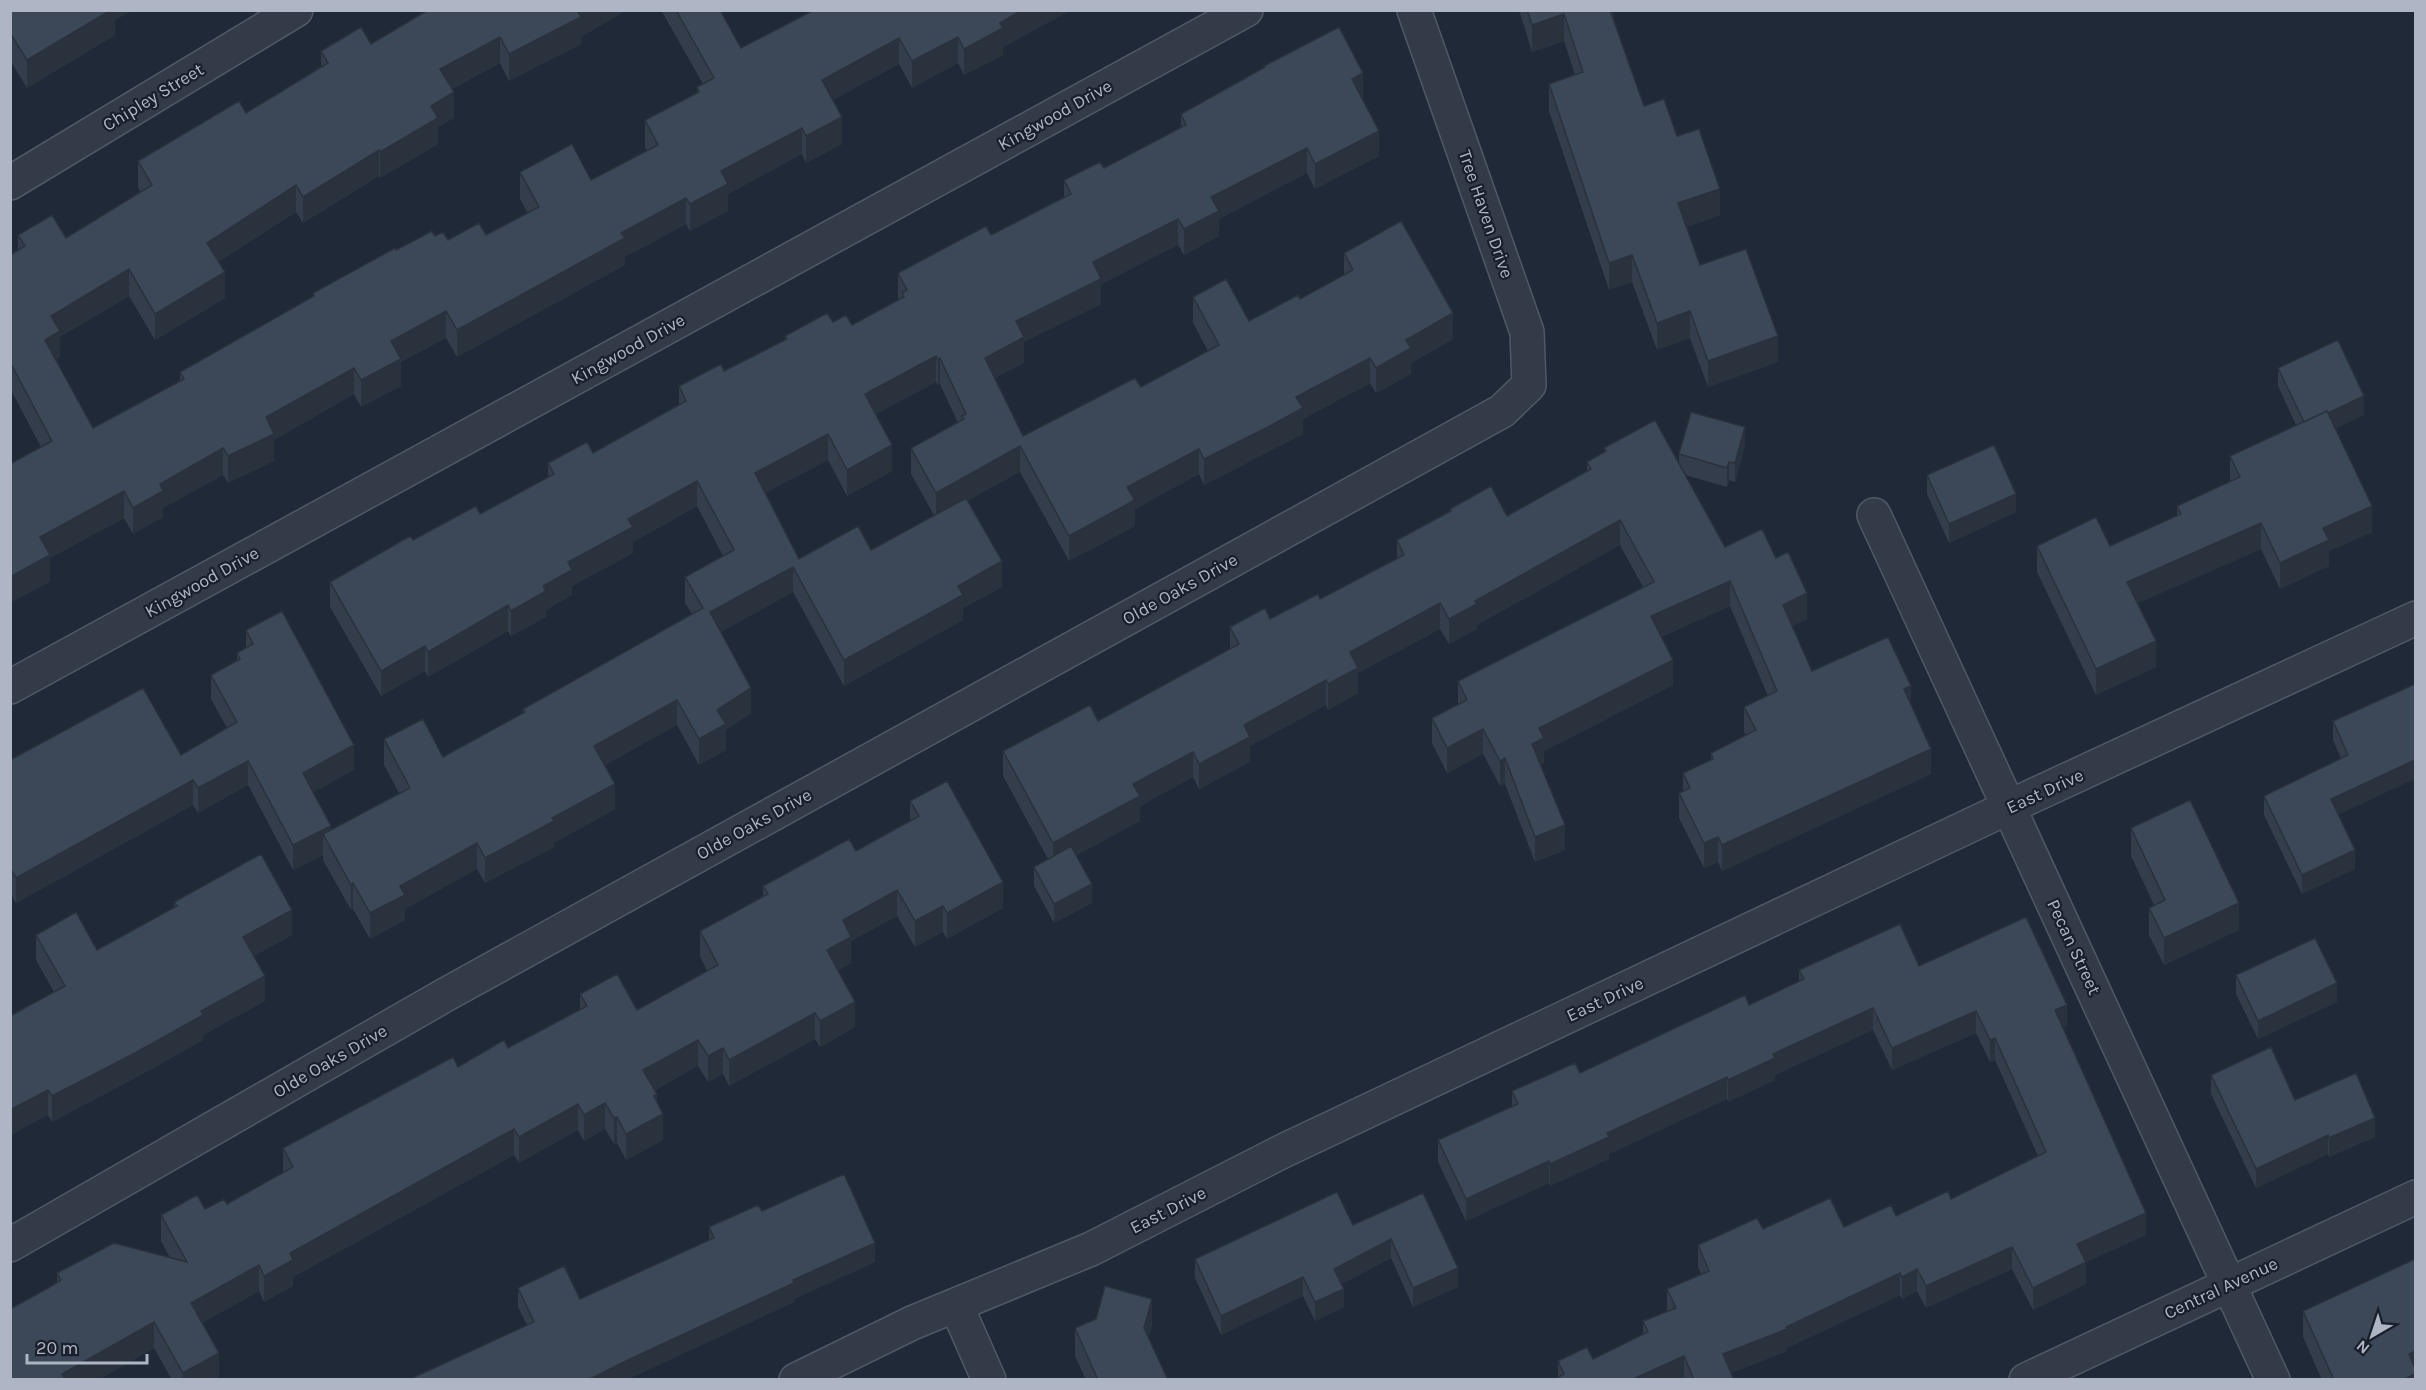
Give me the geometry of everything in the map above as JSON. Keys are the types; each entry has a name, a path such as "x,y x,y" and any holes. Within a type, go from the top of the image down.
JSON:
{"street":[{"name":"Chipley Street","path":"10,183 296,10"},
{"name":"Kingwood Drive","path":"10,687 1246,10"},
{"name":"Tree Haven Drive","path":"1414,10 1527,332 1529,385 1502,411"},
{"name":"Olde Oaks Drive","path":"10,1245 445,995 1502,411"},
{"name":"Pecan Street","path":"1874,515 2273,1380"},
{"name":"East Drive","path":"796,1380 912,1323 1091,1249 1283,1151 2009,807 2415,618"},
{"name":"Central Avenue","path":"2026,1380 2415,1197"},
{"path":"956,1305 990,1380"}],"building":[{"path":"10,10 111,10 27,60 10,33"},
{"path":"428,10 581,10 578,12 581,17 509,54 500,37 440,69 454,92 431,106 438,118 380,152 379,150 303,197 296,185 207,243 225,272 155,314 129,269 51,316 60,331 45,340 93,428 184,379 180,372 314,296 313,293 395,248 396,250 432,231 435,236 443,232 448,240 479,223 486,235 539,207 520,172 572,144 591,180 658,145 645,120 699,92 697,87 714,78 676,10 720,10 741,48 814,10 1022,10 1000,23 1003,28 964,49 958,37 912,61 899,38 822,80 842,117 806,136 802,128 721,171 728,184 690,204 686,198 621,233 625,238 457,330 446,311 391,341 401,359 361,380 354,368 266,417 274,434 228,456 223,448 160,484 163,491 133,508 124,491 40,537 50,555 10,577 10,464 52,441 10,366 10,255 25,246 18,235 52,215 66,238 152,185 138,161 239,101 246,113 328,63 321,51 361,27 371,44"},
{"path":"1527,10 1610,10 1644,106 1664,99 1677,136 1699,129 1720,189 1678,203 1700,265 1746,249 1778,336 1708,361 1690,311 1657,323 1632,255 1609,263 1549,84 1583,72 1564,14 1532,25"},
{"path":"1339,27 1363,73 1352,79 1379,131 1315,164 1307,148 1211,197 1219,211 1184,229 1178,219 1093,262 1101,279 1016,321 1024,337 985,358 1023,436 1135,378 1141,387 1219,345 1193,297 1226,279 1249,321 1298,295 1300,299 1353,270 1344,253 1401,221 1453,313 1406,340 1411,348 1376,368 1370,358 1296,397 1303,408 1268,427 1204,459 1199,449 1127,487 1135,500 1069,536 1020,446 936,493 911,448 964,419 962,416 966,414 940,358 938,360 936,356 865,394 892,445 847,470 828,434 755,473 799,559 858,526 871,550 966,498 1002,561 958,586 963,595 844,660 793,567 710,612 751,688 717,710 726,724 699,739 677,700 594,746 615,784 552,818 554,821 485,858 477,843 400,886 405,895 370,913 353,883 351,885 323,834 410,788 384,739 423,719 443,757 525,712 523,709 703,608 685,577 734,550 697,481 628,519 633,527 568,562 572,570 543,586 546,591 511,611 508,605 428,652 425,646 381,671 330,582 410,536 413,540 476,506 480,514 554,474 548,463 587,442 593,453 686,401 679,386 721,364 724,371 787,339 785,336 827,313 833,322 846,315 852,325 904,297 902,293 907,290 898,273 986,226 991,235 1071,194 1064,180 1100,162 1104,168 1186,125 1181,114 1264,66"},
{"path":"2338,340 2364,396 2304,422 2278,368"},
{"path":"2327,411 2372,506 2323,528 2329,540 2280,563 2261,523 2127,582 2156,641 2096,669 2037,546 2096,517 2110,546 2181,514 2177,506 2240,477 2230,456"},
{"path":"1691,412 1745,427 1735,463 1729,462 1727,468 1679,454"},
{"path":"1655,420 1725,547 1762,529 1776,558 1788,552 1807,593 1783,605 1812,671 1888,637 1911,686 1904,689 1931,749 1722,845 1718,837 1704,843 1679,793 1690,788 1683,773 1713,759 1711,753 1756,730 1744,707 1777,691 1730,581 1651,616 1673,660 1539,728 1544,738 1532,744 1565,825 1535,837 1505,758 1500,761 1483,729 1447,748 1432,718 1467,700 1458,681 1654,582 1620,520 1475,601 1477,604 1449,619 1440,603 1350,652 1358,668 1328,684 1326,680 1244,725 1250,737 1199,764 1193,752 1133,784 1140,796 1053,843 1003,751 1090,705 1098,721 1239,644 1230,627 1265,608 1270,619 1318,594 1320,599 1404,555 1397,540 1491,486 1507,516 1591,469 1587,462 1606,451 1604,448"},
{"path":"1994,445 2016,494 1949,524 1927,475"},
{"path":"282,611 354,745 303,773 331,826 293,845 248,761 198,788 193,780 16,878 10,868 10,760 143,688 181,755 237,722 211,675 240,659 237,653 253,644 246,630"},
{"path":"2415,684 2415,760 2331,799 2355,850 2302,875 2264,796 2348,755 2333,721"},
{"path":"947,781 1003,882 947,913 943,906 915,921 897,890 843,920 851,937 827,950 855,1002 820,1021 815,1013 729,1060 723,1048 708,1056 698,1040 643,1070 657,1094 654,1096 663,1114 626,1134 617,1117 614,1118 605,1103 584,1115 578,1104 519,1137 514,1129 290,1253 293,1260 264,1276 259,1265 191,1303 219,1353 183,1373 154,1322 62,1374 65,1379 63,1380 10,1380 10,1309 61,1280 57,1273 114,1243 187,1262 161,1215 197,1195 205,1209 224,1199 227,1204 293,1167 283,1148 453,1057 458,1067 504,1040 508,1048 587,1006 580,994 617,974 637,1010 718,965 700,931 768,894 763,886 849,839 856,851 919,816 910,801"},
{"path":"2190,800 2239,903 2164,938 2149,908 2165,900 2131,828"},
{"path":"1071,846 1092,884 1054,904 1034,867"},
{"path":"261,854 292,910 243,937 265,976 201,1011 203,1015 135,1053 52,1096 48,1090 10,1110 10,1016 65,986 36,935 76,912 97,950 177,906 174,902"},
{"path":"2026,917 2067,1005 2055,1010 2146,1213 2077,1244 2086,1262 2033,1288 2012,1247 1926,1286 1917,1269 1902,1277 1900,1273 1786,1327 1787,1329 1723,1354 1734,1380 1694,1380 1684,1356 1631,1380 1553,1380 1564,1374 1558,1361 1587,1347 1593,1359 1648,1332 1643,1321 1676,1308 1667,1289 1709,1271 1698,1245 1757,1218 1763,1229 1830,1198 1844,1227 1891,1205 1896,1216 1948,1191 1951,1199 2046,1152 1995,1038 1990,1040 1976,1011 1892,1048 1873,1008 1773,1054 1775,1058 1728,1080 1727,1077 1607,1133 1609,1137 1550,1164 1549,1161 1466,1199 1438,1140 1518,1104 1512,1091 1575,1063 1580,1073 1745,995 1749,1005 1804,979 1799,970 1900,924 1919,966"},
{"path":"2315,938 2337,983 2258,1021 2236,975"},
{"path":"2271,1047 2295,1100 2356,1073 2375,1118 2329,1138 2328,1135 2256,1169 2211,1075"},
{"path":"844,1174 875,1243 793,1280 794,1283 588,1380 408,1380 534,1322 518,1288 564,1266 580,1299 714,1238 709,1227 758,1205 762,1211"},
{"path":"1337,1192 1353,1225 1423,1193 1458,1268 1413,1288 1391,1239 1334,1269 1344,1289 1315,1302 1303,1277 1221,1316 1195,1259"},
{"path":"2415,1259 2415,1351 2409,1354 2415,1374 2403,1380 2334,1380 2303,1311"},
{"path":"1105,1286 1152,1299 1144,1328 1168,1380 1098,1380 1075,1328 1096,1319"}]}
